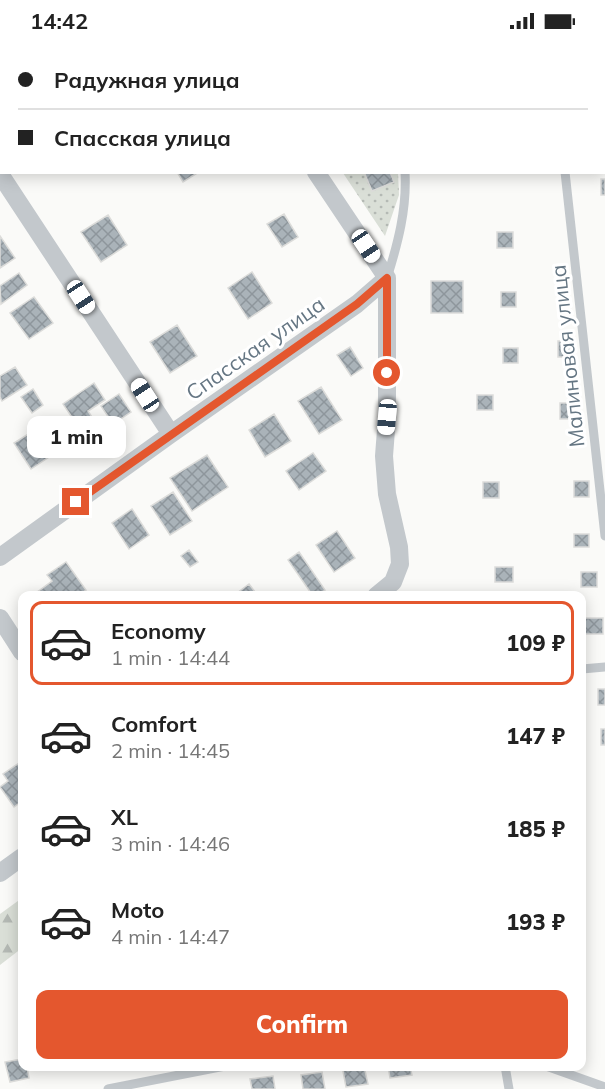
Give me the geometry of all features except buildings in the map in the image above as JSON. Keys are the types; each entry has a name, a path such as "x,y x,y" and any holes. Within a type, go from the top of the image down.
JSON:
{"street":[{"path":"0,174 171,434"},
{"path":"317,174 387,278 387,417 384,456 387,494 399,547 400,564 393,582 382,591"},
{"name":"Спасская улица","path":"0,557 357,304 387,278"},
{"path":"0,618 18,646"},
{"path":"0,873 18,860"}],"lane":[{"path":"387,278 399,239 406,195 405,174"},
{"name":"Малиновая улица","path":"564,174 605,536"},
{"path":"586,669 605,667"},
{"path":"108,1089 200,1071"},
{"path":"506,1071 509,1089"},
{"path":"560,1071 605,1087"}],"green space":[{"path":"344,174 398,174 399,195 385,236"},
{"path":"18,901 18,951 0,965 0,914"}],"route":[{"path":"76,502 357,304 387,278 387,373"}]}
